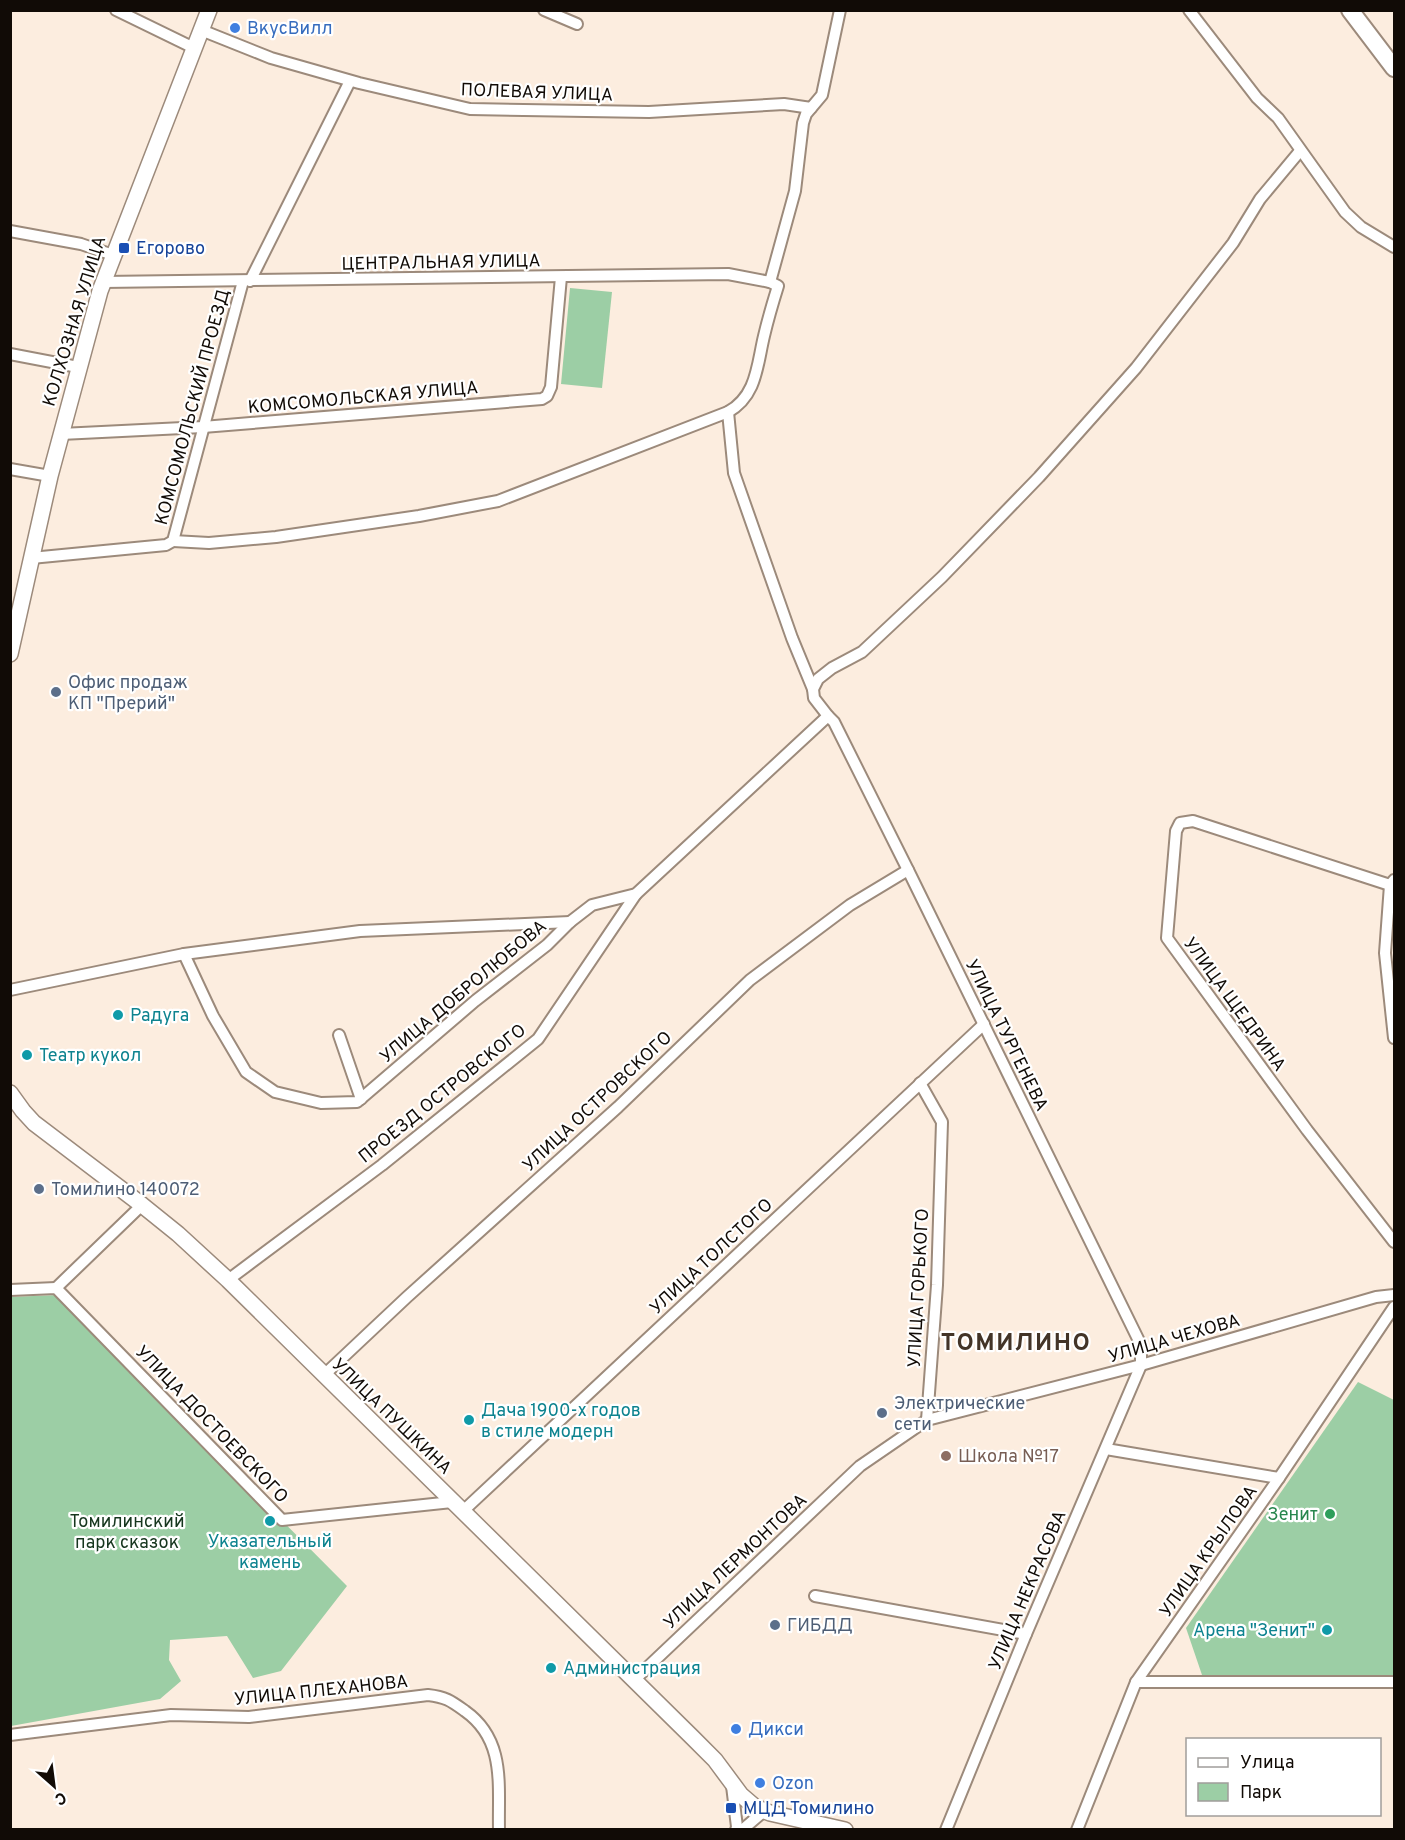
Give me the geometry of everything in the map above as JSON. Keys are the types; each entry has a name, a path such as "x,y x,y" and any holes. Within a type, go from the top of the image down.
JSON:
{"main road":[{"name":"КОЛХОЗНАЯ УЛИЦА","path":"10,654 50,476 103,282 209,10"},
{"path":"1350,10 1395,68"},
{"path":"1361,10 1395,51"},
{"name":"УЛИЦА ПУШКИНА","path":"10,1093 34,1123 178,1234 228,1280 715,1760 747,1801 763,1812"},
{"path":"763,1812 845,1830"}],"street":[{"path":"116,10 194,48"},
{"path":"544,10 577,24"},
{"path":"173,541 209,543 276,537 418,516 498,501 728,412 746,397 756,379 795,190 803,123 811,108 822,95 840,10"},
{"path":"1189,10 1257,98 1278,118 1345,212 1361,227 1395,247"},
{"name":"ПОЛЕВАЯ УЛИЦА","path":"201,30 271,58 350,81 470,110 649,111 784,104 811,108"},
{"name":"КОМСОМОЛЬСКИЙ ПРОЕЗД","path":"31,558 166,545 173,541 203,427 247,281 350,81"},
{"path":"813,689 818,679 832,668 862,652 942,577 1039,477 1136,368 1233,243 1260,199 1300,151"},
{"path":"10,231 81,244 113,255"},
{"name":"ЦЕНТРАЛЬНАЯ УЛИЦА","path":"103,282 561,278 728,274 774,284"},
{"name":"КОМСОМОЛЬСКАЯ УЛИЦА","path":"61,434 203,427 542,399 547,396 551,387 561,278"},
{"path":"10,354 78,367"},
{"name":"УЛИЦА ТУРГЕНЕВА","path":"728,412 734,473 792,638 813,689 814,698 831,719 909,870 1141,1345 1142,1365"},
{"path":"10,469 50,476"},
{"name":"ПРОЕЗД ОСТРОВСКОГО","path":"228,1280 382,1165 538,1039 636,894 831,719"},
{"name":"УЛИЦА ЩЕДРИНА","path":"1392,882 1193,821 1180,823 1176,831 1167,938 1307,1130 1395,1242"},
{"name":"УЛИЦА ОСТРОВСКОГО","path":"323,1376 618,1107 750,980 850,905 909,870"},
{"path":"1392,882 1385,953 1395,1038"},
{"path":"570,922 592,905 636,894"},
{"name":"УЛИЦА ДОБРОЛЮБОВА","path":"10,990 184,954 360,931 570,922"},
{"name":"УЛИЦА ДОБРОЛЮБОВА","path":"361,1099 475,1001 547,945 570,922"},
{"path":"184,954 213,1016 246,1072 275,1092 321,1103 357,1102 361,1099 339,1035"},
{"name":"УЛИЦА ТОЛСТОГО","path":"457,1507 984,1024"},
{"name":"УЛИЦА ГОРЬКОГО","path":"920,1083 942,1122 937,1285 927,1420"},
{"path":"10,1290 56,1288 142,1205"},
{"name":"УЛИЦА ДОСТОЕВСКОГО","path":"56,1288 282,1520 457,1507"},
{"name":"УЛИЦА ЧЕХОВА","path":"927,1420 1142,1365 1376,1297 1395,1295"},
{"name":"УЛИЦА КРЫЛОВА","path":"1077,1830 1136,1682 1395,1307"},
{"name":"УЛИЦА НЕКРАСОВА","path":"946,1830 1026,1634 1142,1365"},
{"name":"УЛИЦА ЛЕРМОНТОВА","path":"633,1681 860,1466 927,1420"},
{"path":"1106,1449 1279,1478"},
{"path":"815,1596 1026,1634"},
{"path":"1136,1682 1395,1682"},
{"name":"УЛИЦА ПЛЕХАНОВА","path":"10,1735 171,1715 249,1718 428,1695 445,1696 478,1720 489,1736 497,1760 499,1830"},
{"path":"732,1782 737,1818 736,1830"},
{"path":"742,1830 763,1812"}],"green space":[{"path":"570,288 612,292 602,388 561,384"},
{"name":"Томилинский парк сказок","path":"58,1295 347,1586 281,1671 253,1678 227,1636 170,1640 169,1660 181,1681 160,1699 11,1726 10,1297"},
{"name":"Зенит","path":"1358,1382 1394,1400 1394,1676 1202,1675 1186,1628"}],"place":[{"name":"ВкусВилл","path":"235,28"},
{"name":"Егорово","path":"124,248"},
{"name":"Офис продаж КП \"Прерий\"","path":"56,692"},
{"name":"Радуга","path":"118,1015"},
{"name":"Театр кукол","path":"27,1055"},
{"name":"Томилино 140072","path":"39,1189"},
{"name":"Электрические сети","path":"882,1413"},
{"name":"Дача 1900-х годов в стиле модерн","path":"469,1420"},
{"name":"Школа №17","path":"946,1456"},
{"name":"Зенит","path":"1330,1514"},
{"name":"Указательный камень","path":"270,1521"},
{"name":"ГИБДД","path":"775,1625"},
{"name":"Арена \"Зенит\"","path":"1327,1630"},
{"name":"Администрация","path":"551,1668"},
{"name":"Дикси","path":"736,1729"},
{"name":"Ozon","path":"760,1783"},
{"name":"МЦД Томилино","path":"731,1808"}],"district":[{"name":"ТОМИЛИНО","path":"1016,1342"}]}
